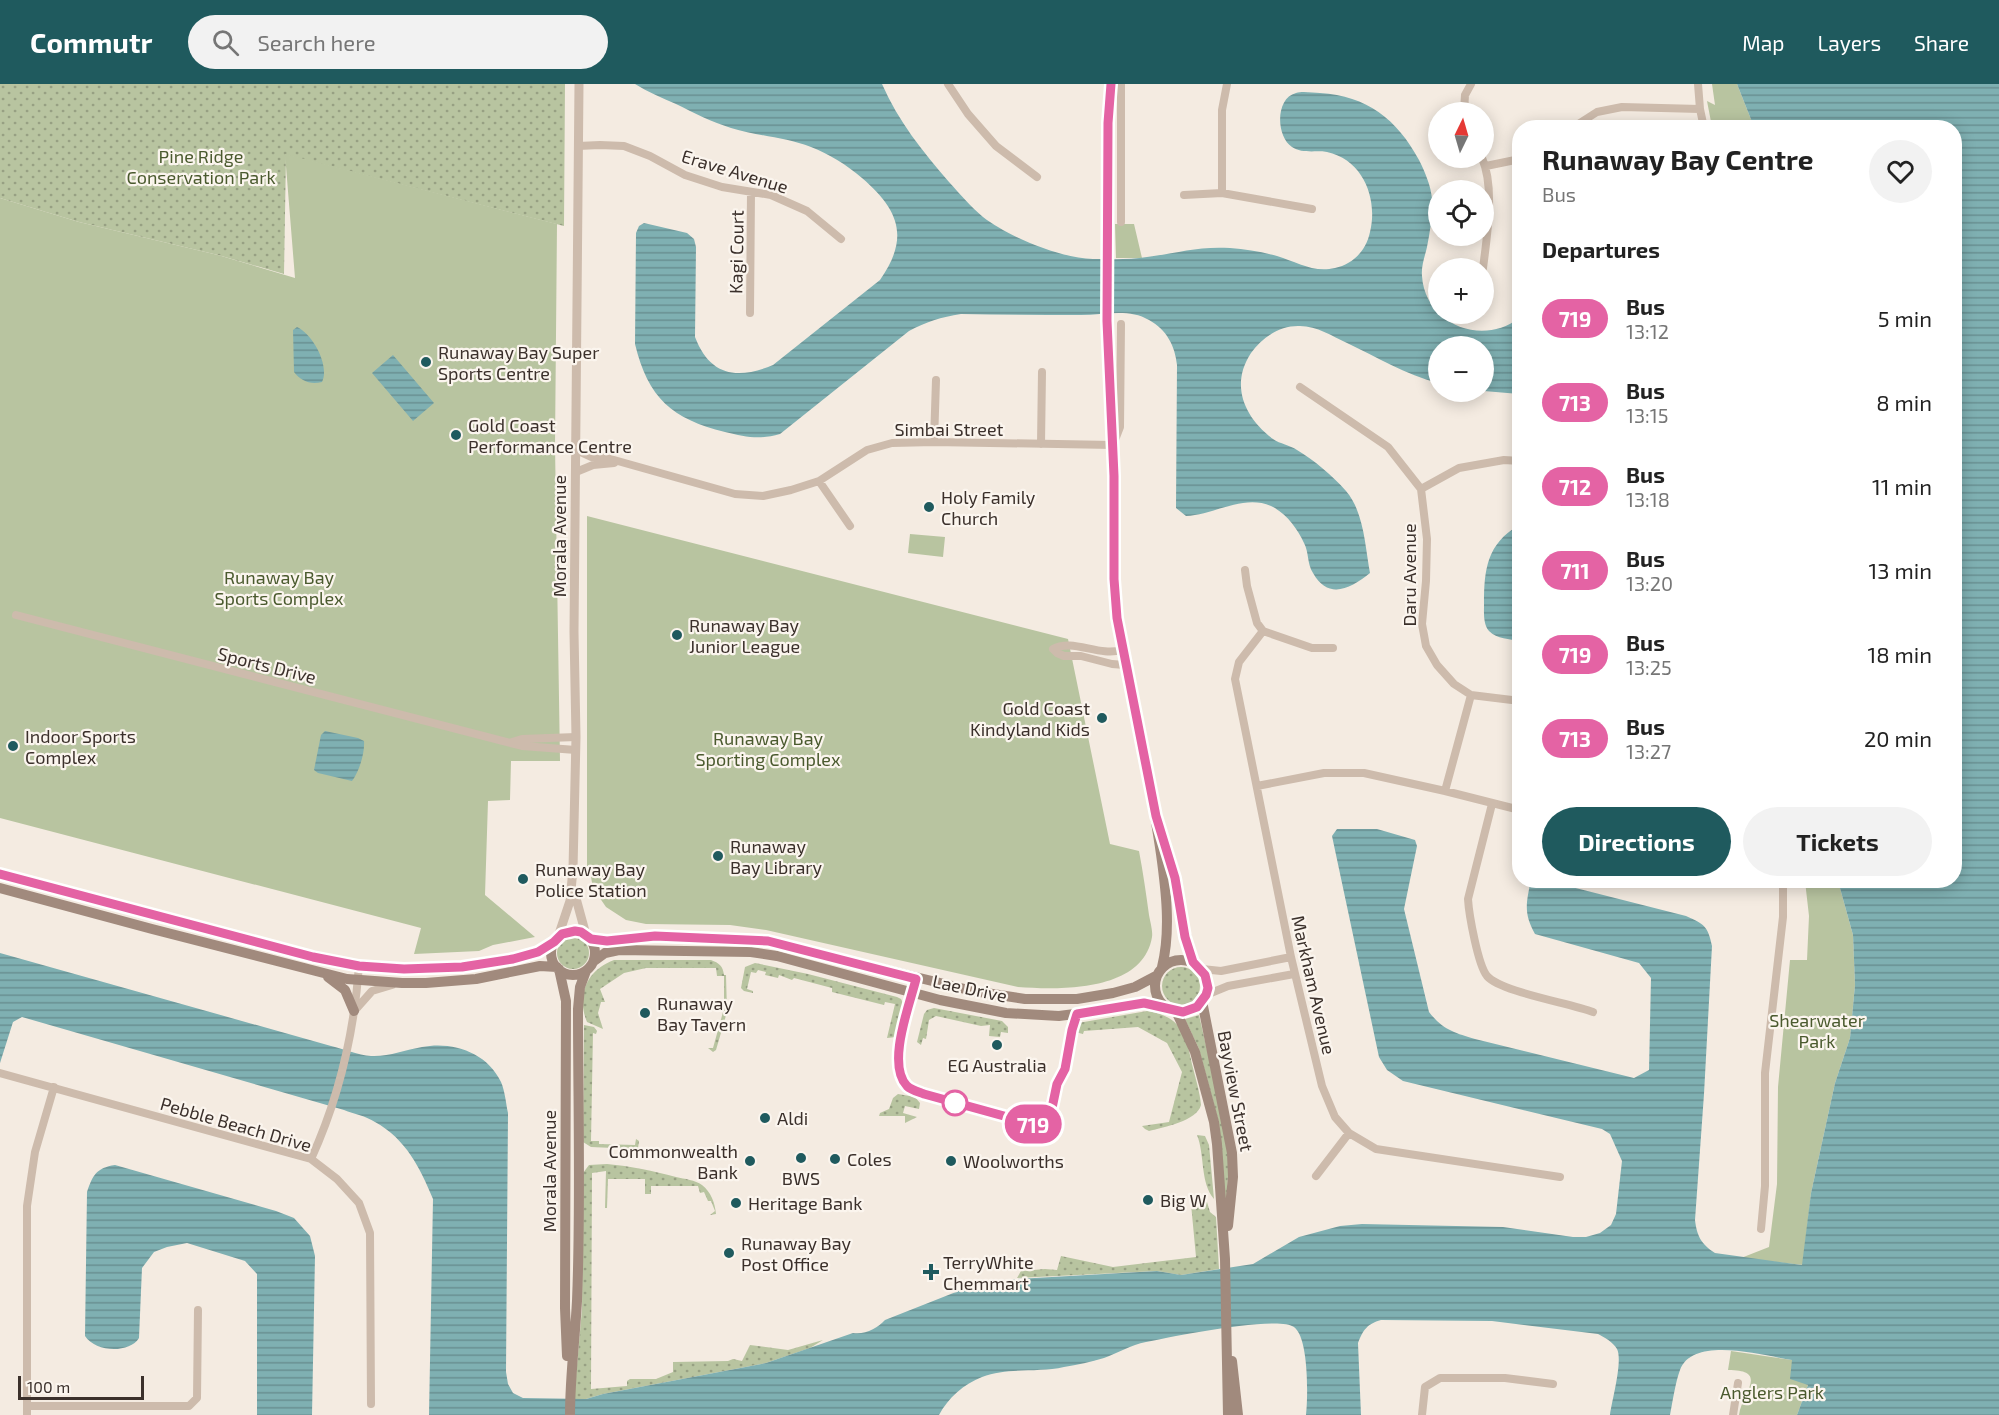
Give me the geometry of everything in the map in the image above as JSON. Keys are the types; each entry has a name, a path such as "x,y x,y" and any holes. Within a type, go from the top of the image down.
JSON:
{"main road":[{"path":"1111,84 1108,123 1107,321 1113,445 1115,596 1122,650 1156,816 1166,896 1167,943 1155,985 1156,993 1171,1009 1191,1010 1204,998 1207,981 1185,937 1175,878 1156,816"},
{"path":"0,874 313,957 359,966 404,969 462,967 538,952 568,931 581,932 588,937 595,950 594,961 586,970 574,974 566,973 558,968 540,966 461,980 402,983 358,980 324,974 0,888"},
{"name":"Lae Drive","path":"588,937 615,941 655,936 768,941 984,994 1025,999 1071,999 1121,992 1136,987 1159,972"},
{"path":"556,940 552,955 558,968"},
{"name":"Lae Drive","path":"594,961 605,953 619,950 759,953 940,1000 1006,1013 1059,1016 1144,1003 1171,1009"},
{"path":"1159,972 1168,963 1180,959 1198,966"},
{"name":"Morala Avenue","path":"558,968 566,1001 565,1308 567,1361 570,1374 570,1415"},
{"name":"Morala Avenue","path":"570,1374 577,1301 579,1002 581,981 586,970"},
{"path":"324,974 345,990 354,1011"},
{"name":"Bayview Street","path":"1204,998 1232,1153 1233,1177 1225,1259"},
{"path":"1059,1016 1071,999"},
{"name":"Bayview Street","path":"1171,1009 1191,1042 1214,1122 1220,1165 1225,1259 1228,1415"},
{"name":"Bayview Street","path":"1227,1334 1238,1415"}],"street":[{"name":"Morala Avenue","path":"556,940 566,916 572,880 576,750 574,632 579,84"},
{"path":"948,84 968,114 996,146 1037,177"},
{"path":"1120,222 1121,84"},
{"path":"1222,194 1222,110 1227,84"},
{"path":"1465,102 1465,95 1471,84"},
{"path":"1698,84 1702,120"},
{"path":"1584,120 1597,112 1622,107 1700,110"},
{"name":"Erave Avenue","path":"578,146 600,144 624,147 650,156 685,175 722,187 771,195 807,211 841,239"},
{"path":"1494,161 1512,160"},
{"path":"1484,258 1489,219 1485,168"},
{"name":"Kagi Court","path":"750,313 751,192"},
{"path":"1184,195 1222,194 1312,209"},
{"path":"1113,445 1120,427 1121,324"},
{"path":"1041,444 1042,372"},
{"path":"934,442 936,380"},
{"path":"1300,387 1388,447 1421,489 1459,468 1512,460"},
{"name":"Simbai Street","path":"576,450 591,457 607,458 735,494 763,496 819,481 867,450 892,443 1113,445"},
{"name":"Simbai Street","path":"576,472 593,465 622,463"},
{"path":"819,481 850,526"},
{"name":"Daru Avenue","path":"1421,489 1428,539 1422,624 1426,646 1437,665 1454,684 1471,694 1512,700"},
{"path":"1245,570 1257,623 1263,631 1312,648 1333,648"},
{"name":"Sports Drive","path":"16,615 528,747 576,750"},
{"name":"Markham Avenue","path":"1263,631 1239,662 1235,679 1294,974 1322,1086 1335,1117 1349,1133 1376,1149 1560,1177"},
{"path":"1122,650 1104,653 1064,645 1053,649 1061,655 1081,656 1112,664 1125,664"},
{"path":"1444,791 1471,694"},
{"name":"Sports Drive","path":"510,742 522,739 576,737"},
{"path":"1257,786 1306,775 1342,772 1384,776 1512,808"},
{"path":"1492,804 1468,899 1483,970 1495,983 1507,988 1593,1012"},
{"name":"Morala Avenue","path":"572,880 576,904 588,937"},
{"path":"1761,1229 1765,1186 1765,1073 1783,917 1783,888"},
{"path":"1198,966 1215,971 1291,957"},
{"path":"311,1159 328,1123 349,1043 359,966"},
{"path":"1204,998 1222,988 1294,974"},
{"path":"354,1011 372,991 402,983"},
{"name":"Pebble Beach Drive","path":"0,1073 311,1159 337,1179 359,1203 370,1233 371,1404"},
{"path":"27,1415 27,1206 35,1152 54,1087"},
{"path":"1317,1176 1349,1133"},
{"path":"27,1406 189,1406 197,1398 198,1310"},
{"path":"1422,1415 1425,1387 1440,1378 1505,1378 1553,1384"},
{"path":"1733,1415 1738,1383"}],"green space":[{"name":"Pine Ridge Conservation Park","path":"0,84 565,84 564,226 286,155 284,274 218,255 79,222 0,198"},
{"path":"1712,84 1737,84 1751,120 1711,120 1707,101 1715,105"},
{"name":"Runaway Bay Sports Complex","path":"285,154 557,224 555,446 560,761 511,761 510,800 488,801 485,895 535,937 493,945 479,951 414,954 421,928 0,818 0,198 79,222 218,255 295,278"},
{"path":"1115,224 1134,224 1142,258 1116,258"},
{"name":"Runaway Bay Sporting Complex","path":"587,516 1068,639 1110,844 1139,851 1152,932 1145,955 1133,968 1117,978 1097,984 1055,988 1018,987 766,930 730,925 646,924 626,920 606,907 593,888 589,866 587,866"},
{"path":"910,534 945,537 943,557 908,553"},
{"name":"Shearwater Park","path":"1806,888 1840,888 1853,935 1855,985 1850,1038 1835,1083 1811,1193 1803,1265 1741,1258 1769,1247 1777,1184 1778,1087 1790,960 1807,960 1809,916"},
{"path":"573,937 584,942 589,953 584,964 573,969 562,964 557,953 562,942"},
{"path":"614,960 711,960 722,967 726,975 727,1012 716,1050 713,1052 708,1048 713,1048 723,1012 717,1011 718,1002 724,1002 724,976 717,976 716,968 646,968 624,973 600,989 605,1002 601,1002 598,1013 603,1029 587,1022 583,1002 586,985 597,970"},
{"path":"755,963 897,997 904,1005 900,1029 896,1037 887,1038 895,1004 885,1002 884,1005 832,992 832,988 794,978 792,980 779,975 778,978 765,975 766,972 758,970 756,973 751,972 747,989 753,993 744,991 741,988 745,967"},
{"path":"1181,967 1194,973 1200,986 1194,999 1181,1005 1168,999 1162,986 1168,973"},
{"path":"934,1008 1002,1021 1008,1027 1008,1033 1001,1032 1000,1037 989,1036 990,1025 981,1026 936,1016 929,1020 926,1039 923,1038 921,1045 917,1042 924,1014 927,1010"},
{"path":"1147,1011 1169,1018 1181,1030 1188,1047 1201,1105 1198,1111 1187,1119 1149,1131 1142,1126 1169,1122 1182,1072 1167,1043 1138,1027 1084,1031 1083,1034 1075,1032 1078,1023"},
{"path":"1199,1015 1225,1128 1229,1159 1224,1245 1219,1123 1199,1049 1185,1019"},
{"path":"584,1025 594,1027 597,1031 596,1034 593,1033 591,1141 599,1141 599,1144 635,1145 636,1139 639,1141 636,1149 591,1147 583,1142"},
{"path":"898,1094 915,1097 920,1103 919,1109 905,1106 903,1113 917,1117 905,1123 905,1116 879,1116 880,1113 889,1109 893,1098"},
{"path":"1197,1135 1205,1136 1209,1145 1214,1199 1207,1185"},
{"path":"607,1164 642,1169 696,1182 710,1194 716,1214 710,1215 715,1211 711,1201 708,1201 704,1192 700,1193 698,1186 651,1186 651,1194 645,1194 645,1179 608,1179 607,1208 605,1208 606,1171 592,1173 591,1389 627,1386 627,1381 630,1379 656,1379 673,1372 673,1362 733,1359 742,1361 750,1345 788,1350 823,1340 810,1348 766,1363 586,1399 574,1399 582,1309 583,1173 589,1165"},
{"path":"1207,1202 1210,1212 1216,1217 1219,1269 1181,1275 1157,1271 1017,1278 1021,1271 1057,1270 1061,1256 1113,1267 1196,1257 1191,1204"},
{"name":"Anglers Park","path":"1731,1351 1792,1360 1808,1385 1797,1415 1739,1415 1751,1378 1741,1371 1728,1370"}],"water":[{"path":"635,84 882,84 912,136 939,171 966,200 994,225 1035,245 1066,255 1093,259 1134,259 1198,249 1236,248 1284,258 1305,266 1327,269 1348,263 1362,251 1368,239 1372,220 1370,195 1359,172 1340,156 1292,147 1283,135 1281,110 1289,96 1299,92 1337,95 1352,99 1379,112 1401,133 1419,160 1428,182 1428,240 1422,276 1428,297 1428,324 1454,324 1473,330 1489,330 1512,322 1512,393 1494,392 1494,336 1428,336 1428,380 1403,371 1324,332 1306,326 1293,326 1279,330 1266,337 1255,347 1245,365 1241,388 1243,400 1254,421 1273,439 1297,450 1329,474 1346,491 1357,509 1370,573 1348,587 1340,589 1326,587 1319,582 1311,569 1306,547 1298,532 1286,517 1271,506 1250,502 1186,516 1176,508 1176,358 1169,339 1161,329 1141,316 1116,313 961,314 940,318 909,331 780,434 752,437 706,427 677,413 665,403 655,392 640,363 635,344 636,233 639,226 644,223 687,233 694,239 696,247 695,337 708,360 717,367 736,373 760,370 773,365 880,280 895,250 897,237 892,213 885,201 844,164 801,144 741,131 703,117"},
{"path":"1737,84 1999,84 1999,1415 1797,1415 1808,1385 1790,1379 1792,1360 1748,1352 1714,1350 1699,1353 1687,1359 1678,1375 1670,1415 1610,1415 1619,1355 1613,1344 1598,1334 1492,1321 1381,1320 1366,1328 1358,1343 1361,1415 1306,1415 1305,1355 1299,1333 1294,1327 1284,1324 1268,1324 1223,1328 1146,1342 1104,1358 1054,1369 992,1374 975,1380 963,1388 952,1397 939,1415 429,1415 433,1199 411,1155 386,1129 368,1118 344,1110 22,1017 13,1022 0,1063 0,953 361,1054 384,1055 422,1047 445,1046 478,1056 495,1072 501,1082 508,1113 506,1372 508,1384 513,1393 523,1398 586,1399 766,1363 853,1333 867,1332 885,1320 961,1290 1017,1279 1157,1271 1181,1275 1253,1264 1299,1237 1340,1226 1362,1224 1503,1227 1573,1237 1586,1237 1600,1233 1611,1225 1616,1214 1622,1161 1610,1134 1602,1129 1403,1081 1387,1070 1379,1057 1332,836 1337,829 1377,829 1415,840 1417,846 1404,909 1429,1012 1439,1023 1461,1035 1634,1078 1649,1070 1651,978 1639,963 1535,934 1528,915 1529,888 1576,888 1686,916 1704,926 1712,946 1695,1220 1697,1231 1703,1243 1715,1253 1802,1265 1811,1193 1835,1083 1850,1038 1855,985 1853,935 1840,888 1962,888 1962,120 1751,120"},
{"path":"297,327 309,336 322,359 324,375 322,382 306,382 294,372 293,330"},
{"path":"393,355 434,403 413,421 372,373"},
{"path":"1512,529 1512,640 1500,637 1489,631 1484,611 1485,580 1490,559 1500,540"},
{"path":"325,731 364,741 361,762 352,781 314,770 321,735"},
{"path":"115,1165 276,1211 294,1218 310,1236 315,1256 312,1415 257,1415 257,1274 245,1261 187,1243 154,1252 142,1268 139,1338 128,1347 112,1349 96,1345 85,1336 87,1192 99,1170"}],"bus line":[{"name":"719","path":"0,874 313,957 359,966 418,969 484,964 538,952 568,931 581,932 591,939 607,941 655,936 753,939 784,944 916,979 902,1034 899,1056 903,1079 907,1086 924,1094 1033,1124 1045,1120 1052,1108 1057,1084 1065,1069 1077,1014 1144,1003 1183,1012 1197,1007 1208,988 1202,969 1193,962 1185,937 1175,878 1156,816 1117,618 1107,321 1108,123 1111,84"}],"place":[{"name":"Runaway Bay Super Sports Centre","path":"426,362"},
{"name":"Gold Coast Performance Centre","path":"456,435"},
{"name":"Holy Family Church","path":"929,507"},
{"name":"Runaway Bay Junior League","path":"677,635"},
{"name":"Gold Coast Kindyland Kids","path":"1102,718"},
{"name":"Indoor Sports Complex","path":"13,746"},
{"name":"Runaway Bay Library","path":"718,856"},
{"name":"Runaway Bay Police Station","path":"523,879"},
{"name":"Runaway Bay Tavern","path":"645,1013"},
{"name":"EG Australia","path":"997,1045"},
{"name":"Aldi","path":"765,1118"},
{"name":"BWS","path":"801,1158"},
{"name":"Coles","path":"835,1159"},
{"name":"Commonwealth Bank","path":"750,1161"},
{"name":"Woolworths","path":"951,1161"},
{"name":"Big W","path":"1148,1200"},
{"name":"Heritage Bank","path":"736,1203"},
{"name":"Runaway Bay Post Office","path":"729,1253"},
{"name":"TerryWhite Chemmart","path":"931,1272"}]}
